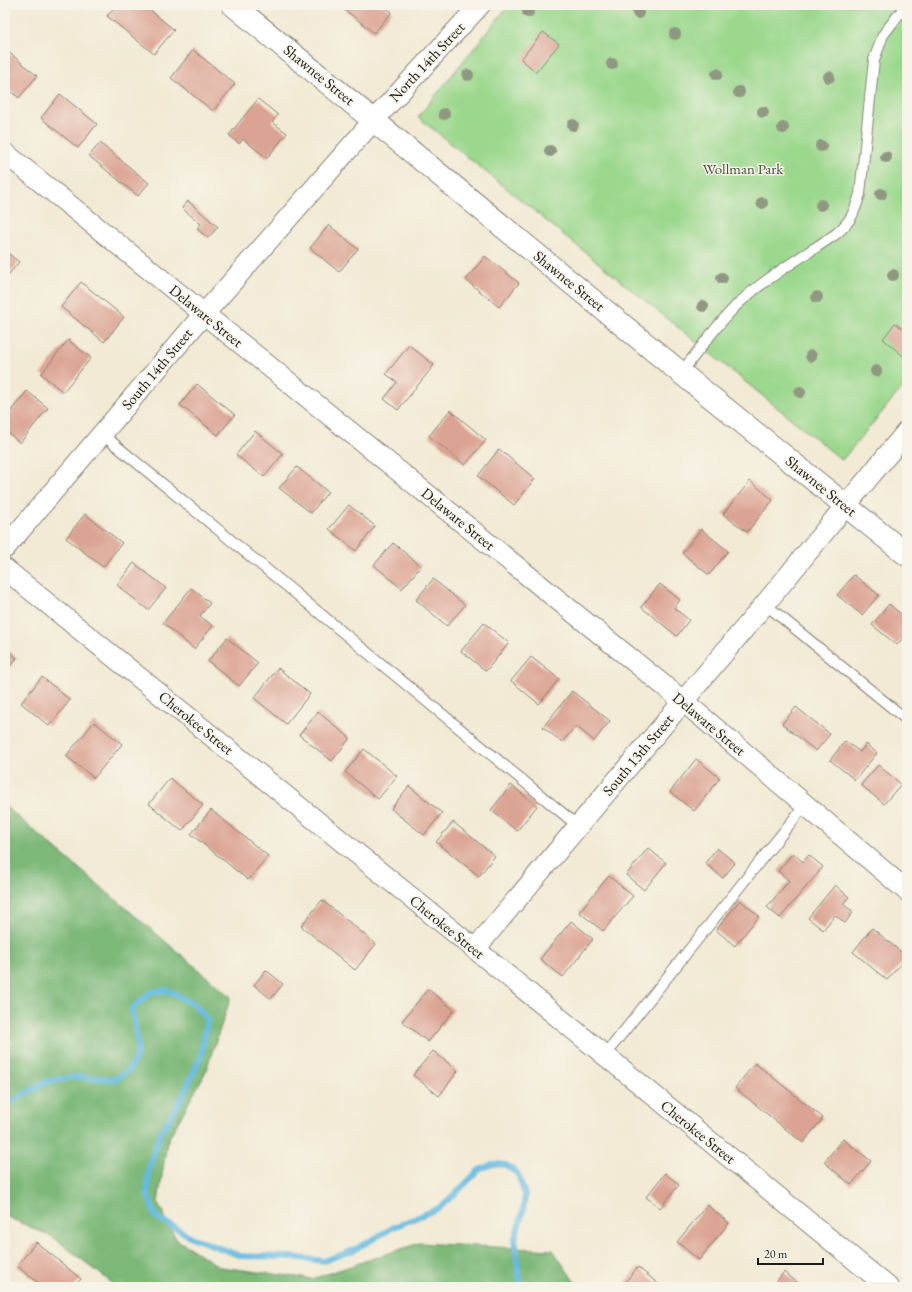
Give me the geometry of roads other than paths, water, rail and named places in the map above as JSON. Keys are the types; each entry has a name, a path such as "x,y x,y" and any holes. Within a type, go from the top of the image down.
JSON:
{"street":[{"name":"Shawnee Street","path":"233,5 681,373 907,556"},
{"name":"North 14th Street","path":"374,120 478,6"},
{"name":"South 14th Street","path":"5,548 204,314 374,120"},
{"name":"Delaware Street","path":"5,153 683,701 907,890"},
{"name":"South 13th Street","path":"474,949 765,604 907,431"},
{"name":"Cherokee Street","path":"5,569 605,1055 888,1287"}],"lane":[{"path":"681,373 723,319 740,302 759,286 836,234 848,224 856,209 860,194 874,60 883,34 906,5"},
{"path":"102,434 578,826"},
{"path":"765,604 907,720"},
{"path":"605,1055 805,805"}],"waterway":[{"path":"5,1106 46,1082 74,1077 116,1079 128,1071 136,1058 138,1046 132,1009 151,992 167,990 194,1004 207,1020 201,1056 182,1098 160,1134 149,1168 147,1194 156,1217 193,1238 241,1256 292,1257 324,1261 354,1250 394,1227 439,1208 479,1170 493,1164 506,1165 518,1174 525,1195 523,1211 515,1238 519,1277 523,1287"}],"park label":[{"name":"Wollman Park","path":"743,169"}]}
